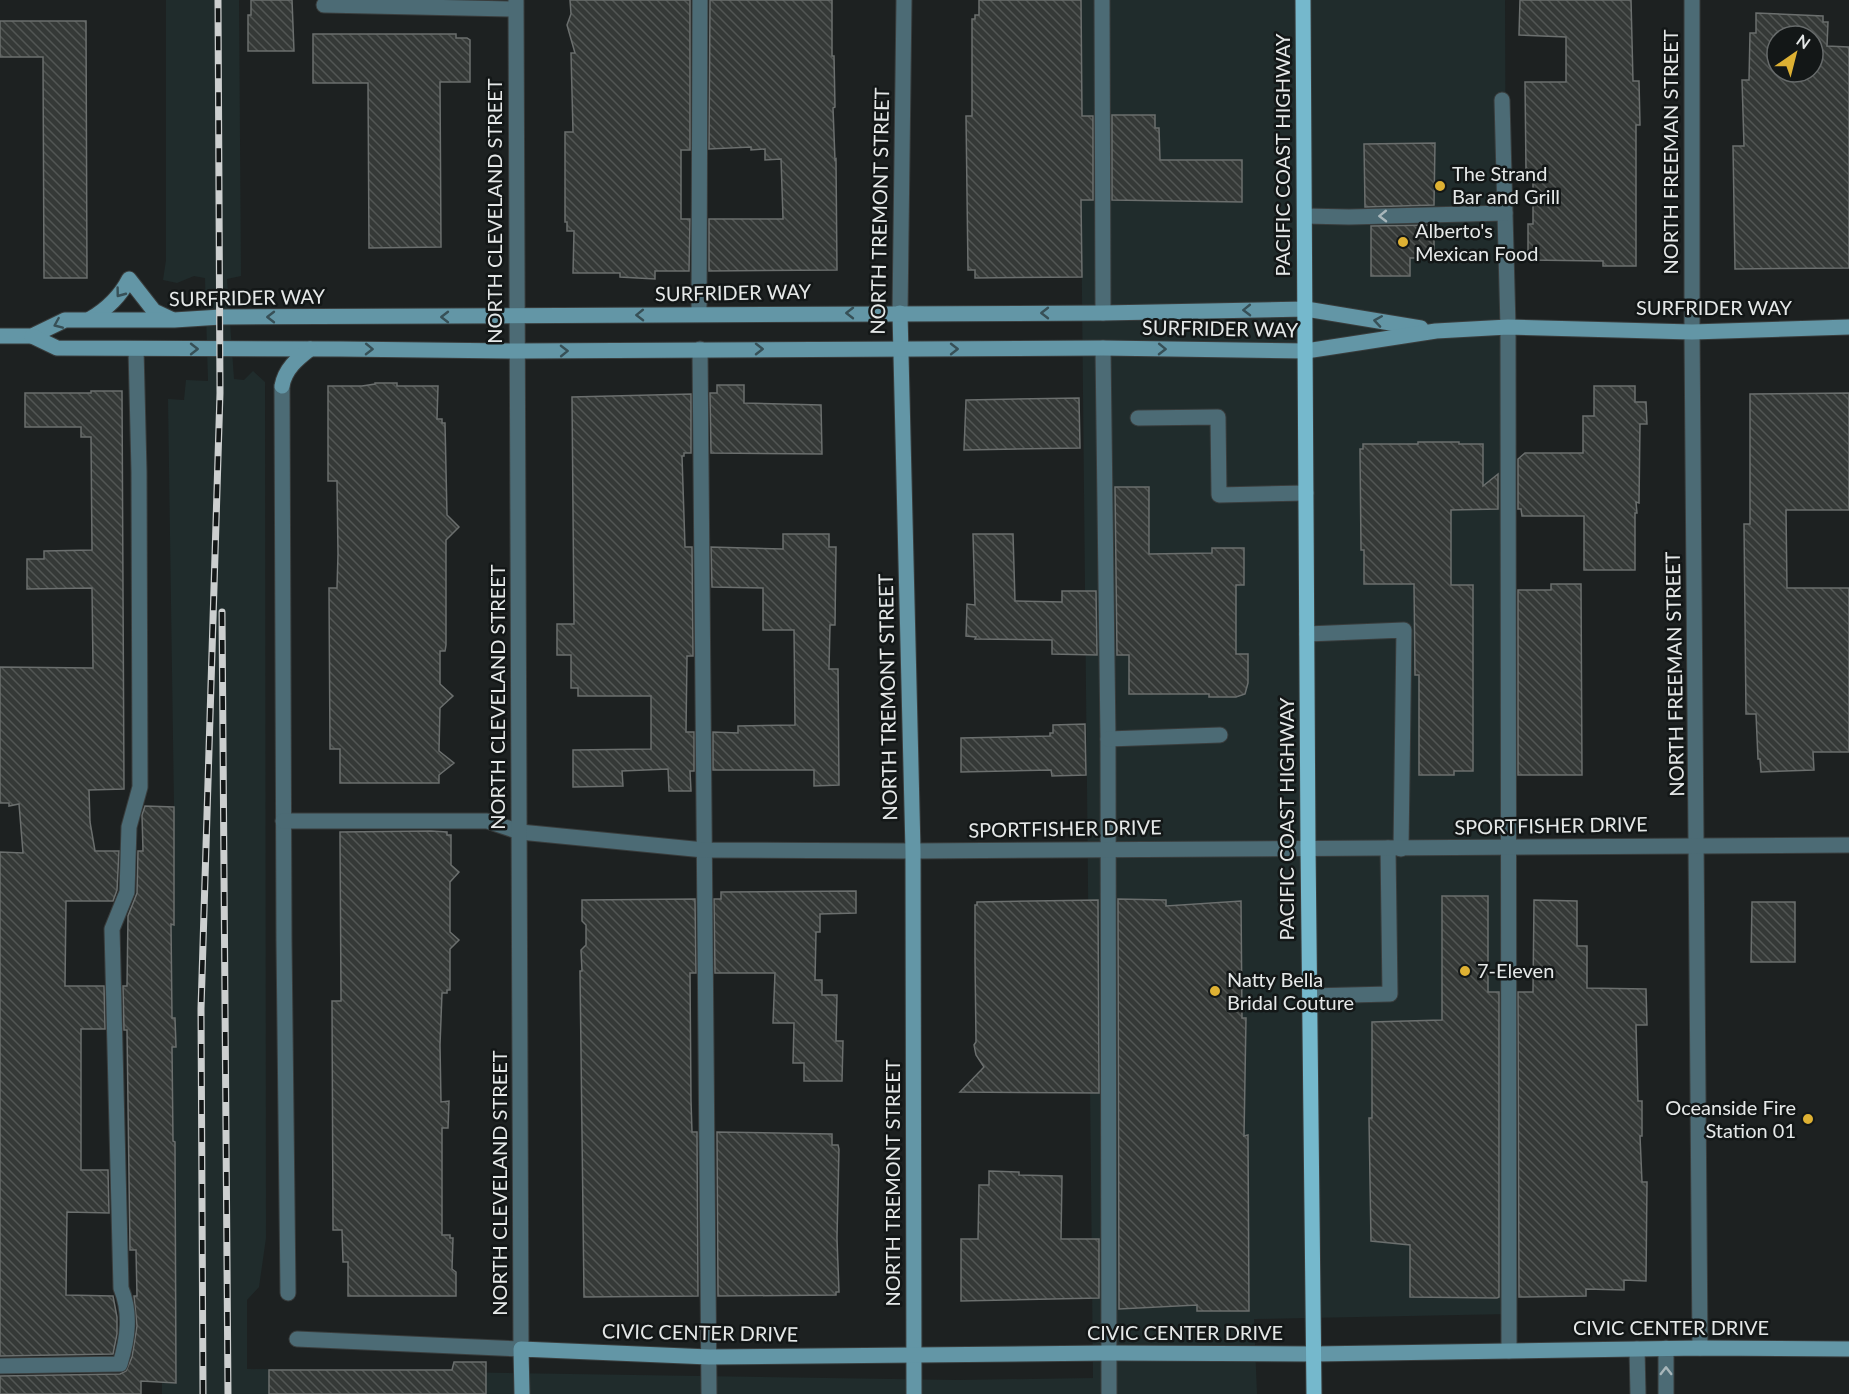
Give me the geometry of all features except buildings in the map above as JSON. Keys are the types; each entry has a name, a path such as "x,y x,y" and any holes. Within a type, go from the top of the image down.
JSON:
{"main road":[{"name":"PACIFIC COAST HIGHWAY","path":"1303,0 1314,1394"},
{"path":"89,320 107,310 129,279 154,311 174,321"},
{"name":"SURFRIDER WAY","path":"32,336 65,320 174,321 221,317 1103,313 1306,309 1436,331"},
{"name":"NORTH TREMONT STREET","path":"900,313 913,851 914,1394"},
{"name":"SURFRIDER WAY","path":"0,336 32,336 57,348 136,349 516,351 1103,348 1306,351 1436,331 1508,327 1692,332 1849,327"},
{"path":"282,386 284,376 310,349"},
{"name":"CIVIC CENTER DRIVE","path":"522,1349 709,1357 1109,1353 1314,1354 1666,1348 1849,1349"},
{"name":"NORTH CLEVELAND STREET","path":"522,1349 522,1394"}],"street":[{"path":"699,314 700,0"},
{"name":"NORTH TREMONT STREET","path":"900,313 904,0"},
{"path":"1102,0 1103,313"},
{"name":"NORTH FREEMAN STREET","path":"1692,0 1692,332 1700,1348"},
{"path":"324,5 362,3 515,4"},
{"name":"NORTH CLEVELAND STREET","path":"515,4 522,1349"},
{"path":"1502,100 1508,327 1509,1351"},
{"path":"1305,216 1505,213"},
{"path":"1103,348 1108,739 1109,1394"},
{"path":"0,1366 120,1364 127,1342 128,1304 121,1288 112,929 127,892 129,827 140,787 140,484 136,349"},
{"path":"700,349 709,1394"},
{"path":"282,386 288,1293"},
{"path":"1138,418 1218,417 1219,495 1306,493"},
{"path":"1307,634 1404,630 1390,994 1310,996"},
{"path":"1108,739 1220,735"},
{"name":"SPORTFISHER DRIVE","path":"284,821 487,821 520,832 704,850 913,851 1849,845"},
{"path":"297,1338 522,1349"},
{"path":"1666,1348 1666,1394"},
{"path":"1637,1349 1638,1394"}],"shaded area":[{"path":"166,0 239,0 241,276 227,279 234,379 244,380 253,371 265,382 266,1238 259,1287 247,1300 247,1369 958,1380 1093,1378 1079,0 1505,0 1510,1314 1254,1319 1257,1394 162,1394 162,1382 176,1382 175,1142 173,1141 172,1047 176,1046 175,1018 172,1018 171,924 174,924 174,807 168,399 184,400 186,380 208,381 205,278 194,276 177,283 163,280 166,260"}],"railway":[{"path":"203,1394 201,1009 220,393 218,0"},
{"path":"222,612 228,1394"}],"place":[{"name":"The Strand Bar and Grill","path":"1440,186"},
{"name":"Alberto's Mexican Food","path":"1403,242"},
{"name":"7-Eleven","path":"1465,971"},
{"name":"Natty Bella Bridal Couture","path":"1215,991"},
{"name":"Oceanside Fire Station 01","path":"1808,1119"}]}
